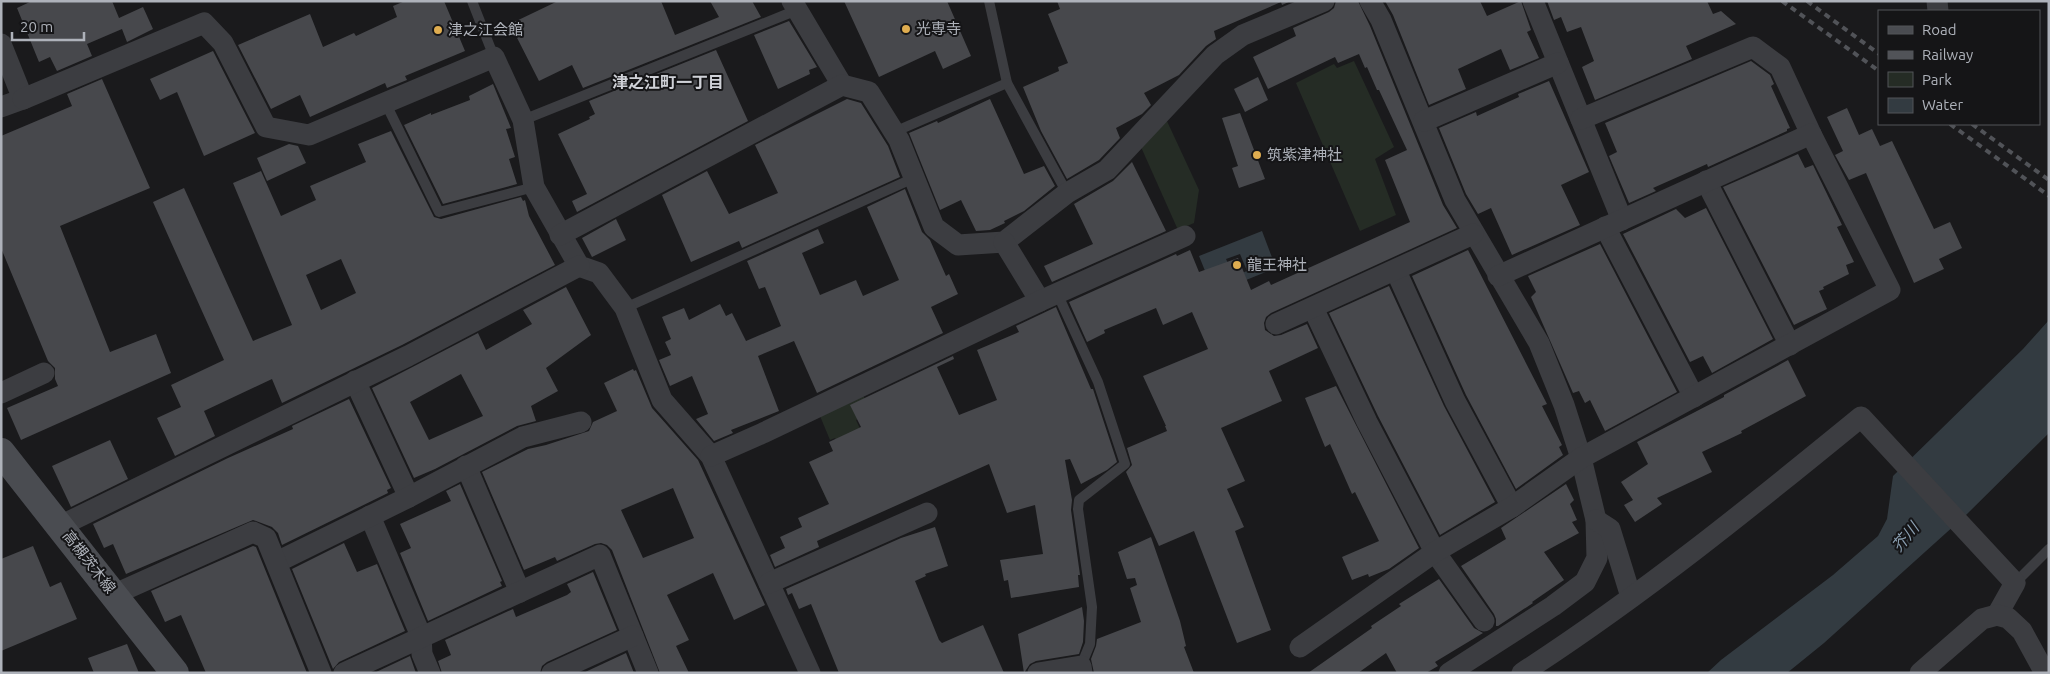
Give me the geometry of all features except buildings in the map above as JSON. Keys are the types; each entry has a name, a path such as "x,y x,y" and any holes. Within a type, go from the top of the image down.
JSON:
{"main road":[{"name":"高槻茨木線","path":"1,452 115,594 175,673"}],"street":[{"path":"560,235 842,85 869,92 899,140 934,227 958,245 1004,242 1067,193 1107,170 1215,55 1243,36 1324,1"},
{"path":"1370,1 1381,20 1455,200 1539,343 1564,405 1581,458 1596,520 1597,558 1585,582 1552,606 1449,673"},
{"path":"1533,1 1581,119 1614,223 1694,397"},
{"path":"795,6 842,85"},
{"path":"1,107 204,23 223,43 266,127 309,135 494,57 523,120 534,187 579,266 599,273 625,308 662,400 711,456 810,673"},
{"path":"1,44 23,99"},
{"path":"1300,647 1435,552 1512,507 1581,458 1890,290 1811,134 1780,67 1753,46 1581,119"},
{"path":"1424,121 1558,63"},
{"path":"1498,276 1811,134"},
{"path":"1706,181 1790,344"},
{"path":"1276,324 1474,234"},
{"path":"711,456 1048,297 1185,236"},
{"path":"1004,242 1048,297"},
{"path":"60,526 355,382 579,266"},
{"path":"1396,271 1455,401 1512,507"},
{"path":"1313,308 1368,422 1435,552 1484,622"},
{"path":"1,393 44,374"},
{"path":"355,382 409,497"},
{"path":"1522,673 1631,597 1730,524 1861,417 2009,577 1997,615"},
{"path":"277,562 409,497 523,437 581,422"},
{"path":"466,466 520,592"},
{"path":"769,583 927,513"},
{"path":"370,516 421,636 422,654 430,673"},
{"path":"1596,520 1610,529 1631,597"},
{"path":"115,594 253,532 266,538 321,673"},
{"path":"344,673 600,555 648,673"},
{"path":"1920,673 1982,618 1997,615 2008,618 2022,631 2045,673"},
{"path":"552,673 633,636"},
{"path":"1038,673 1081,670"}],"lane":[{"path":"472,1 494,57"},
{"path":"989,1 1007,83 1067,193"},
{"path":"523,120 795,6"},
{"path":"894,132 1007,83"},
{"path":"386,104 439,212 534,187"},
{"path":"625,308 914,178"},
{"path":"1048,297 1098,382 1124,464 1079,500 1078,509 1092,607 1090,644 1081,670"},
{"path":"2009,577 2049,549"}],"green space":[{"path":"1354,61 1394,147 1375,159 1396,215 1360,231 1296,83 1334,64 1337,68"},
{"path":"1166,119 1199,190 1194,223 1178,230 1141,147"},
{"path":"863,395 871,412 856,420 868,446 855,489 827,501 820,484 850,470 835,438 830,440 820,416"}],"water":[{"path":"1262,231 1276,268 1214,293 1199,256","holes":["1240,254 1247,271 1234,276 1226,259"]},
{"name":"芥川","path":"2049,320 2049,433 1966,515 1824,643 1787,673 1707,673 1721,660 1833,575 1878,536 1887,519 1893,476 2023,349"}],"railway":[{"path":"1782,1 1878,70"},
{"path":"1807,1 1878,53"},
{"path":"1951,125 2049,196"},
{"path":"1973,125 2049,180"}],"place":[{"name":"光専寺","path":"906,29"},
{"name":"津之江会館","path":"438,30"},
{"name":"筑紫津神社","path":"1257,155"},
{"name":"龍王神社","path":"1237,265"}],"district":[{"name":"津之江町一丁目","path":"668,82"}]}
